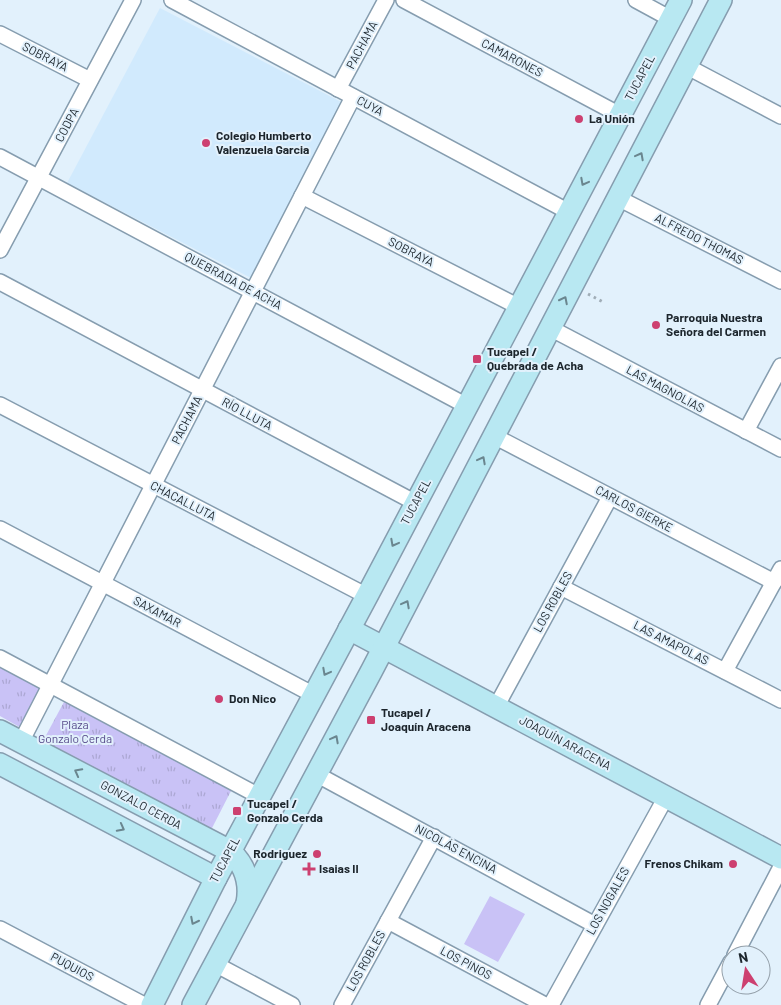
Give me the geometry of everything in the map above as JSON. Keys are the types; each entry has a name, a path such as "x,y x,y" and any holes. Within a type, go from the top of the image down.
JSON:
{"main road":[{"name":"TUCAPEL","path":"152,1005 230,851 681,0"},
{"path":"193,1005 384,647 720,0"},
{"name":"JOAQUÍN ARACENA","path":"349,629 781,858"},
{"name":"GONZALO CERDA","path":"0,731 230,851 237,858 246,876 248,896 246,905"},
{"path":"0,764 216,878"}],"street":[{"name":"CODPA","path":"0,250 133,0"},
{"name":"CUYA","path":"172,0 569,212"},
{"name":"PACHAMA","path":"338,89 386,0"},
{"name":"CAMARONES","path":"404,0 620,115"},
{"path":"636,0 671,19"},
{"name":"SOBRAYA","path":"0,34 90,80"},
{"path":"686,66 781,116"},
{"name":"PACHAMA","path":"21,742 353,97"},
{"name":"QUEBRADA DE ACHA","path":"0,157 467,406"},
{"name":"SOBRAYA","path":"302,196 519,307"},
{"name":"ALFREDO THOMAS","path":"618,198 781,281"},
{"name":"RÍO LLUTA","path":"0,282 416,503"},
{"name":"LAS MAGNOLIAS","path":"550,328 781,449"},
{"path":"746,431 781,366"},
{"name":"CHACALLUTA","path":"0,405 366,596"},
{"name":"CARLOS GIERKE","path":"494,436 610,497 777,576"},
{"name":"LOS ROBLES","path":"496,707 610,497"},
{"name":"SAXAMAR","path":"0,529 314,695"},
{"path":"725,671 777,576"},
{"name":"LAS AMAPOLAS","path":"561,587 781,700"},
{"path":"0,658 259,796"},
{"name":"NICOLÁS ENCINA","path":"316,774 595,925"},
{"name":"LOS NOGALES","path":"550,1005 666,797"},
{"name":"LOS ROBLES","path":"342,1005 434,837"},
{"path":"740,945 781,867"},
{"name":"LOS PINOS","path":"388,921 545,1005"},
{"name":"PUQUIOS","path":"0,929 144,1005"},
{"path":"215,964 292,1005"},
{"path":"708,1005 721,981"}],"path":[{"path":"594,297 605,303"}],"shaded area":[{"name":"Colegio Humberto Valenzuela Garcia","path":"160,8 345,104 253,279 67,183"}],"green space":[{"name":"Plaza Gonzalo Cerda","path":"0,664 45,688 23,729 0,716"},
{"name":"Plaza Gonzalo Cerda","path":"65,700 232,789 211,830 43,741"},
{"path":"490,896 525,914 498,962 464,944"}],"place":[{"name":"La Unión","path":"579,119"},
{"name":"Colegio Humberto Valenzuela Garcia","path":"206,143"},
{"name":"Parroquia Nuestra Señora del Carmen","path":"656,325"},
{"name":"Tucapel / Quebrada de Acha","path":"477,359"},
{"name":"Don Nico","path":"219,699"},
{"name":"Tucapel / Joaquín Aracena","path":"371,720"},
{"name":"Tucapel / Gonzalo Cerda","path":"237,811"},
{"name":"Rodriguez","path":"317,854"},
{"name":"Frenos Chikam","path":"733,864"},
{"name":"Isaias II","path":"309,869"}]}
